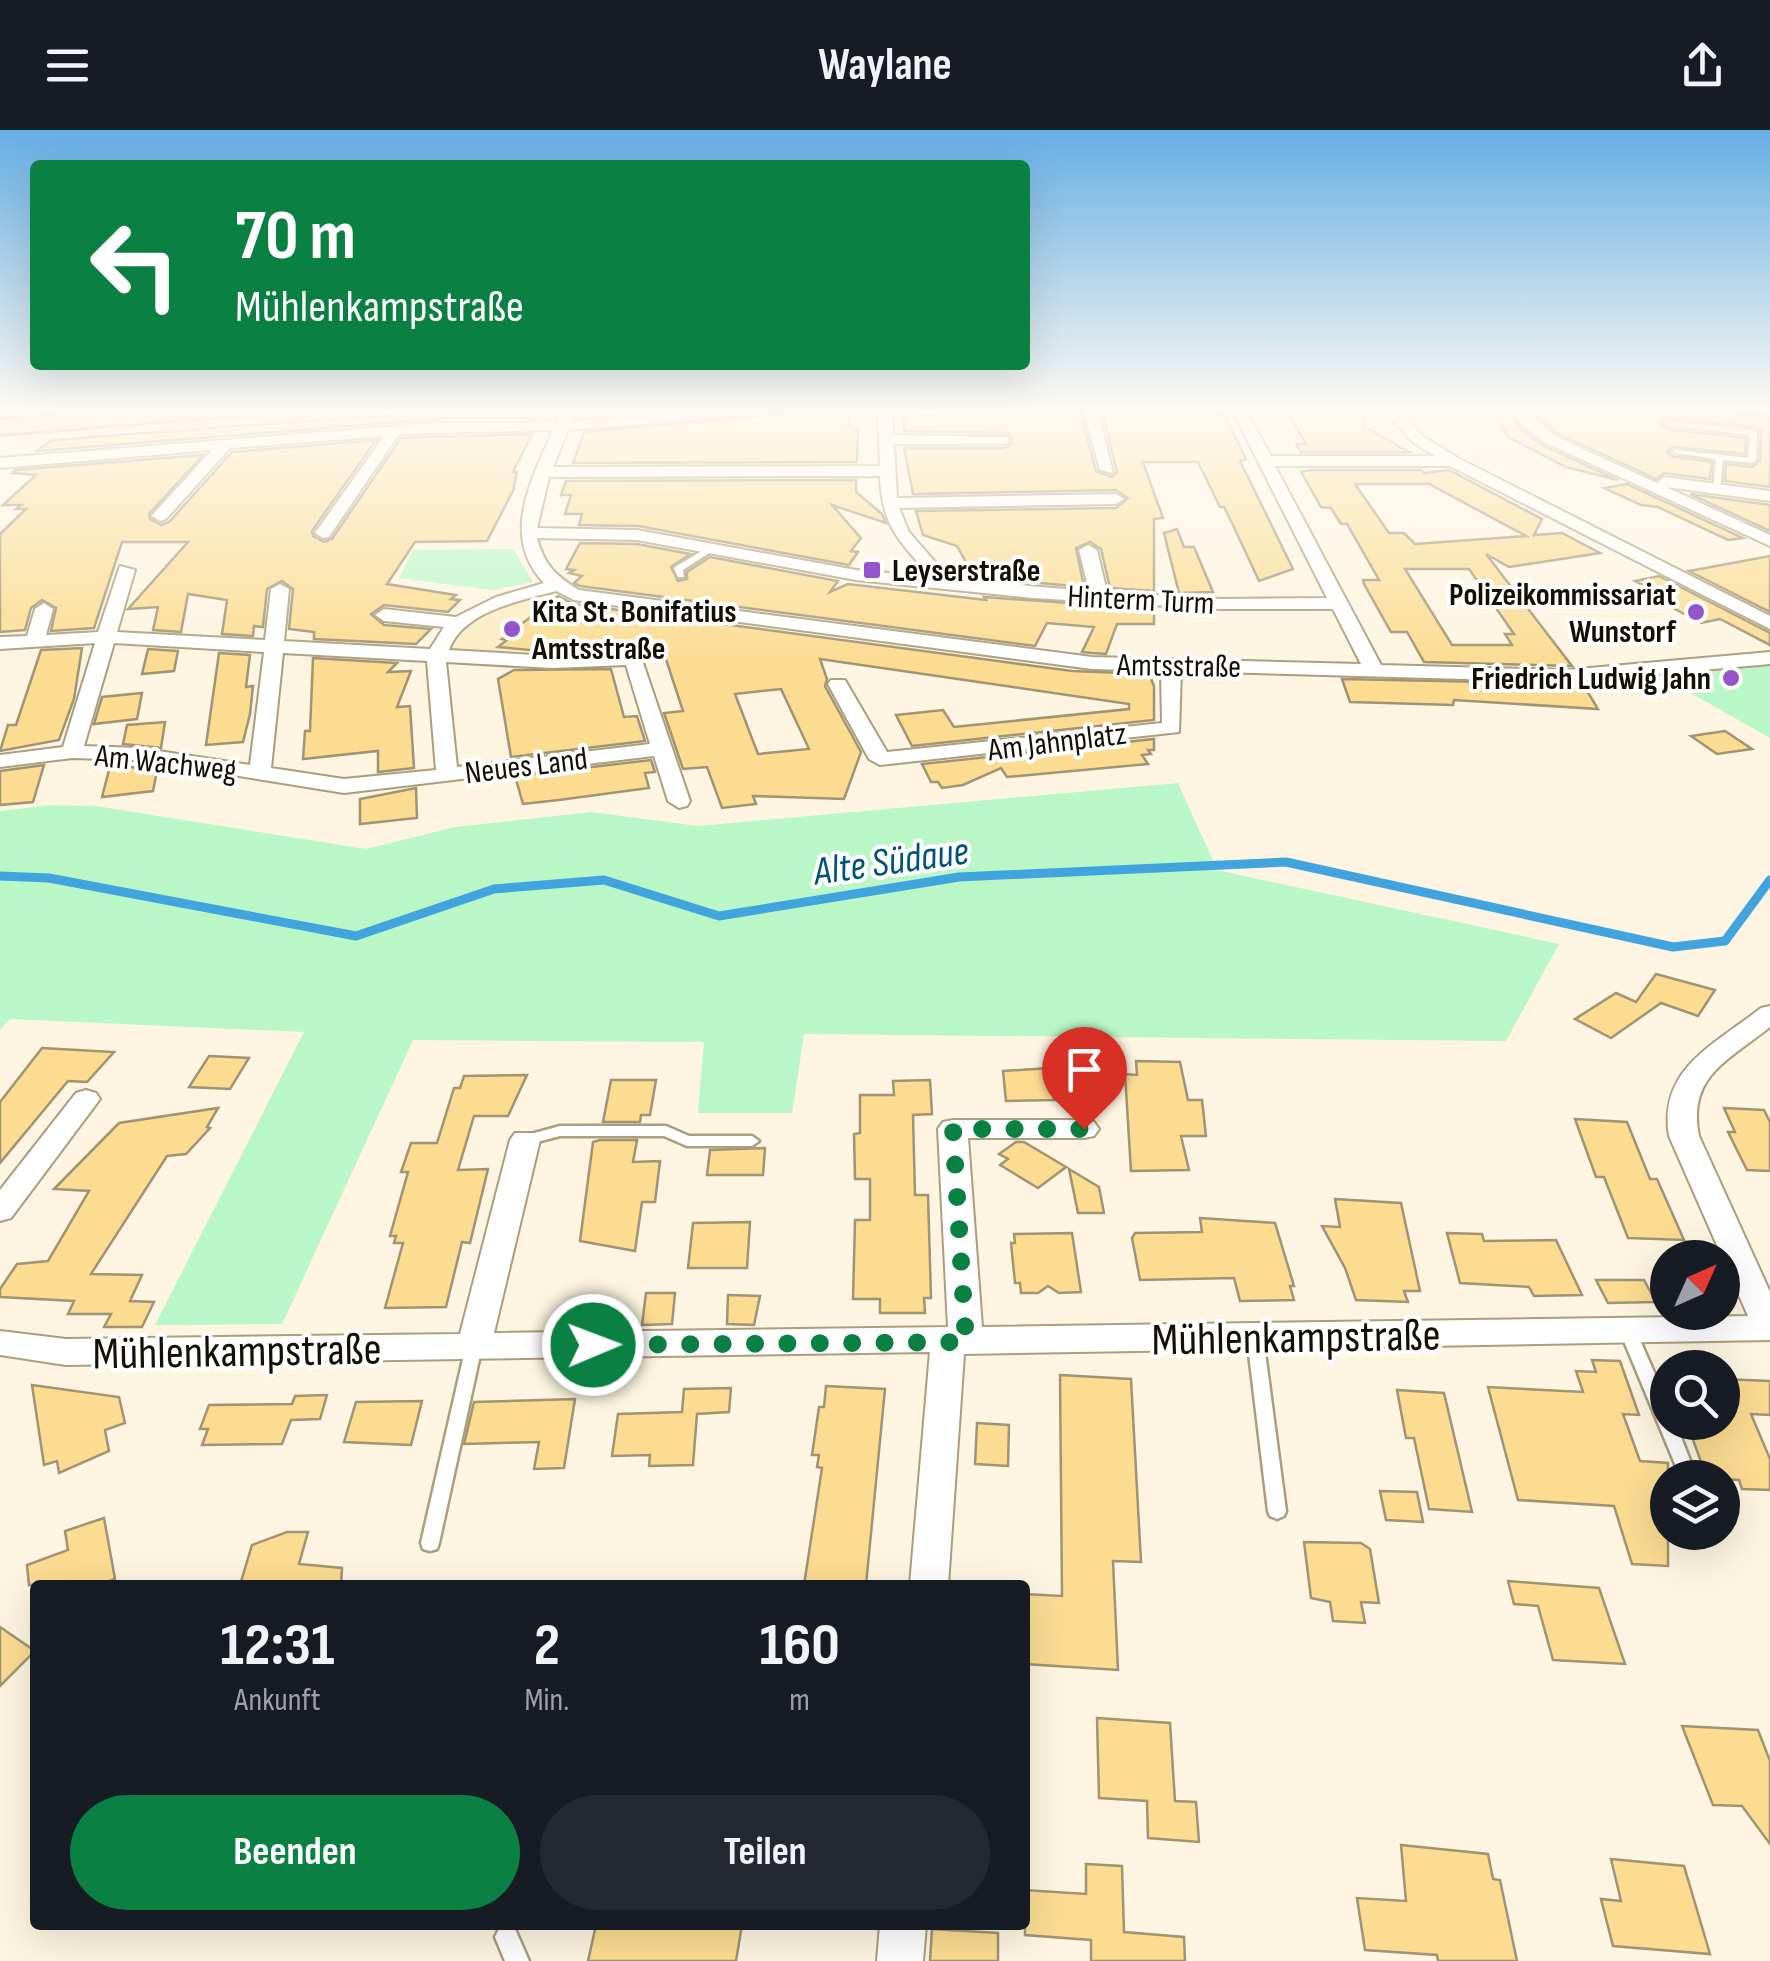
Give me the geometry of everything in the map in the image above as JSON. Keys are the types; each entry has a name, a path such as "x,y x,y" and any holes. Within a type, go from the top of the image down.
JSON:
{"street":[{"path":"160,516 181,493"},
{"path":"323,533 351,493"},
{"path":"437,656 451,631 462,623 494,604 554,586 530,549 526,533 533,493"},
{"path":"888,493 901,534 942,578 940,584"},
{"path":"1283,493 1374,670"},
{"path":"1516,493 1770,623"},
{"path":"1670,493 1770,540"},
{"path":"889,503 1116,499"},
{"name":"Hinterm Turm","path":"526,533 637,535 856,575 1100,598 1220,604 1341,603"},
{"path":"1088,550 1100,598"},
{"name":"Am Wachweg","path":"72,752 126,570"},
{"name":"Amtsstraße","path":"554,586 590,598 1092,663 1568,676 1770,658"},
{"name":"Am Wachweg","path":"260,772 280,588"},
{"path":"35,641 44,609"},
{"path":"384,615 462,623"},
{"path":"0,642 106,637 552,662 613,657 634,662 679,801"},
{"name":"Neues Land","path":"437,656 448,774 664,749"},
{"name":"Am Jahnplatz","path":"838,684 869,763 1172,728 1171,666"},
{"name":"Am Wachweg","path":"0,761 72,752 138,754 344,786 448,774"},
{"path":"1770,1014 1693,1076 1679,1108 1684,1136 1770,1328"},
{"path":"0,1211 86,1099"},
{"path":"930,1580 957,1342 953,1129 1084,1129"},
{"path":"474,1346 525,1140"},
{"name":"Mühlenkampstraße","path":"0,1343 66,1352 1770,1328"},
{"path":"900,1961 903,1930"}],"lane":[{"path":"680,575 678,570 713,548"},
{"path":"525,1140 560,1130 666,1131 687,1141 752,1141"},
{"path":"1627,1329 1682,1460"},
{"path":"1255,1337 1276,1510"},
{"path":"430,1543 474,1346"},
{"path":"507,1936 518,1961"}],"shaded area":[{"name":"Kita St. Bonifatius Amtsstraße","path":"534,597 584,604 527,657 461,653 452,649 468,626 517,599"}],"green space":[{"path":"513,549 533,582 492,590 399,578 413,550"},
{"path":"1770,666 1770,738 1659,675"},
{"path":"1178,783 1217,870 1559,944 1506,1041 804,1034 792,1113 698,1113 704,1042 413,1040 282,1324 155,1325 304,1032 10,1019 0,1030 0,811 52,805 96,806 366,849 455,827 591,812 698,826"}],"building":[{"path":"16,493 168,493 149,514 150,519 161,525 169,522 195,493 338,493 312,531 313,536 324,542 332,539 363,493 512,493 487,541 415,542 387,584 456,595 451,599 460,600 448,612 384,605 371,614 384,625 431,629 416,644 314,639 314,632 289,629 293,589 282,581 267,589 263,627 254,626 253,636 222,634 227,600 188,594 181,632 153,630 158,607 128,609 188,542 122,542 94,628 51,631 56,608 42,600 31,608 25,630 0,632 0,534 26,509 16,509 21,505 3,505"},
{"path":"858,493 882,514 886,523 832,505 861,538 851,551 858,552 849,565 638,526 579,525 582,514 565,514 571,495 561,495"},
{"path":"1121,493 1154,493 1163,518 1154,519 1154,591 1110,588 1101,549 1090,542 1076,548 1084,587 974,577 957,546 923,535 916,511 1116,508 1128,498"},
{"path":"1213,493 1256,493 1293,569 1259,581 1224,507 1220,507"},
{"path":"1313,493 1362,493 1389,533 1404,533 1415,544 1526,536 1447,493 1494,493 1542,519 1534,535 1562,533 1600,553 1509,567 1486,554 1572,666 1424,662 1407,632 1391,632 1364,584 1363,580 1379,580 1347,524 1341,524 1331,508 1321,507","holes":["1405,569 1469,569 1514,634 1505,634 1512,645 1452,645"]},
{"path":"1616,493 1647,493 1743,538 1728,540 1658,507 1641,505"},
{"path":"1690,494 1770,505 1770,531"},
{"path":"1177,529 1184,547 1194,547 1213,592 1179,593 1164,533"},
{"path":"580,543 637,544 690,554 671,567 678,581 687,579 687,572 710,557 838,581 830,592 848,584 986,600 984,597 1154,609 1154,624 1117,624 1106,654 1082,652 1094,627 1047,623 1035,646 580,586 574,583 582,576 566,569"},
{"path":"1770,556 1770,612 1689,571"},
{"path":"1659,576 1770,633 1770,645 1720,619 1701,623 1649,595 1658,593 1635,581"},
{"path":"558,596 574,604 1072,671 1149,674 1154,686 1154,720 912,746 896,715 943,710 954,727 1129,709 1129,704 820,659 827,679 825,686 861,752 844,799 753,796 756,804 722,808 707,767 683,769 664,713 683,711 661,644 552,652 498,647 507,640 502,639","holes":["781,689 809,749 758,754 735,694"]},
{"path":"82,648 74,699 59,740 0,751 8,725 16,725 41,650"},
{"path":"148,649 178,651 174,671 142,674"},
{"path":"219,653 250,655 246,687 253,686 250,714 243,742 206,745"},
{"path":"313,658 397,663 388,672 411,671 397,707 410,706 414,768 378,772 378,751 303,759 305,731 310,731"},
{"path":"611,669 624,717 637,716 645,741 511,757 498,679 514,670"},
{"path":"1342,679 1583,684 1598,709 1454,700 1453,705 1350,702"},
{"path":"142,693 137,719 94,724 102,697"},
{"path":"165,722 161,748 123,744 127,725"},
{"path":"1725,731 1752,749 1717,754 1691,736"},
{"path":"1154,739 1154,750 1148,750 1151,754 1142,755 1148,764 1007,777 1001,768 963,785 942,788 938,782 931,782 922,764"},
{"path":"651,760 655,772 645,773 649,788 559,800 523,804 515,776"},
{"path":"44,765 33,802 0,805 0,771"},
{"path":"118,765 157,771 153,791 102,797 109,770"},
{"path":"416,788 417,818 360,824 360,799"},
{"path":"1656,974 1715,990 1698,1016 1661,1003 1611,1038 1575,1019 1616,993 1636,1002"},
{"path":"42,1048 114,1052 87,1082 68,1081 0,1163 0,1102"},
{"path":"209,1056 249,1058 230,1089 189,1087"},
{"path":"1136,1061 1180,1062 1188,1100 1202,1100 1206,1136 1181,1136 1189,1170 1131,1171 1125,1074 1137,1075"},
{"path":"1078,1066 1082,1091 1053,1092 1054,1100 1006,1101 1003,1071"},
{"path":"527,1075 508,1116 474,1116 458,1170 488,1169 470,1243 462,1242 446,1307 385,1308 403,1243 394,1243 396,1236 390,1236 408,1172 401,1172 411,1143 437,1143 454,1088 460,1088 464,1076"},
{"path":"611,1080 656,1080 650,1115 641,1115 640,1122 603,1122"},
{"path":"930,1080 932,1114 913,1115 915,1195 928,1195 931,1298 924,1298 925,1313 880,1313 880,1299 853,1299 855,1220 870,1220 870,1179 855,1179 854,1134 860,1133 860,1095 894,1095 893,1081"},
{"path":"218,1108 207,1127 210,1128 186,1154 167,1156 91,1274 142,1275 130,1301 154,1302 142,1327 104,1327 111,1314 68,1314 74,1301 0,1297 0,1289 17,1264 48,1261 89,1191 54,1189 119,1123"},
{"path":"1724,1108 1764,1110 1770,1122 1770,1171 1747,1170 1728,1132 1735,1132"},
{"path":"1575,1119 1627,1122 1650,1179 1657,1179 1684,1240 1628,1238 1604,1177 1596,1177"},
{"path":"637,1140 633,1162 660,1161 655,1202 642,1202 635,1251 580,1241 593,1142"},
{"path":"1016,1142 1024,1142 1066,1167 1038,1188 1000,1165 1008,1159 999,1154"},
{"path":"765,1148 763,1175 707,1175 710,1150"},
{"path":"1069,1169 1099,1187 1104,1213 1078,1213"},
{"path":"1335,1199 1401,1203 1420,1291 1404,1291 1408,1302 1356,1300 1345,1268 1322,1226 1340,1227"},
{"path":"1200,1218 1275,1223 1294,1286 1290,1286 1294,1300 1240,1301 1234,1278 1140,1280 1132,1238 1135,1233 1202,1232"},
{"path":"750,1222 747,1268 688,1268 693,1223"},
{"path":"1072,1233 1081,1292 1059,1293 1048,1286 1038,1293 1021,1293 1020,1283 1015,1283 1011,1243 1015,1243 1014,1234"},
{"path":"1447,1233 1482,1234 1484,1241 1556,1240 1582,1295 1534,1296 1529,1287 1460,1283"},
{"path":"1596,1280 1644,1280 1650,1291 1650,1302 1608,1303"},
{"path":"646,1293 675,1293 672,1324 642,1325"},
{"path":"728,1295 760,1296 754,1325 727,1324"},
{"path":"1592,1360 1620,1361 1639,1415 1623,1414 1640,1461 1650,1462 1650,1550 1668,1550 1668,1566 1632,1564 1614,1506 1518,1500 1488,1387 1583,1392 1576,1371 1596,1372"},
{"path":"1060,1375 1131,1379 1141,1562 1113,1561 1118,1670 1030,1664 1030,1594 1062,1596"},
{"path":"1740,1380 1770,1381 1770,1415 1751,1414 1770,1459 1770,1490 1742,1489 1740,1460 1700,1460 1693,1440 1740,1440"},
{"path":"32,1385 119,1397 125,1423 105,1430 109,1451 59,1473 57,1461 44,1465"},
{"path":"826,1386 885,1389 866,1580 805,1580 822,1468 817,1467 819,1455 812,1455 819,1407 824,1407"},
{"path":"731,1388 729,1412 697,1414 693,1465 649,1466 650,1455 612,1456 618,1414 682,1412 684,1389"},
{"path":"1397,1390 1444,1393 1472,1512 1429,1509 1414,1438 1406,1438"},
{"path":"327,1395 320,1419 291,1420 282,1444 202,1445 208,1429 200,1429 209,1405 292,1404 295,1396"},
{"path":"575,1399 564,1468 534,1469 539,1442 464,1444 474,1402"},
{"path":"422,1401 411,1445 344,1442 356,1402"},
{"path":"977,1423 1009,1425 1008,1466 975,1464"},
{"path":"1380,1491 1417,1492 1423,1522 1386,1520"},
{"path":"104,1518 115,1579 30,1580 29,1585 27,1565 68,1550 65,1531"},
{"path":"287,1532 308,1532 299,1564 342,1568 341,1580 242,1580 252,1545"},
{"path":"1304,1542 1361,1543 1370,1549 1379,1603 1361,1602 1365,1623 1333,1621 1330,1602 1311,1598"},
{"path":"1508,1581 1599,1588 1625,1664 1553,1660 1538,1606 1514,1604"},
{"path":"0,1627 30,1648 30,1656 0,1686"},
{"path":"1097,1718 1170,1723 1175,1801 1196,1802 1199,1842 1148,1838 1147,1801 1099,1798"},
{"path":"1682,1726 1758,1730 1770,1761 1770,1844 1742,1806 1713,1805"},
{"path":"1401,1845 1488,1854 1493,1879 1500,1880 1517,1961 1438,1961 1437,1955 1365,1950 1357,1898 1406,1901"},
{"path":"1611,1859 1684,1866 1710,1954 1613,1946 1601,1899 1621,1901"},
{"path":"1086,1864 1122,1866 1124,1932 1184,1937 1185,1961 1091,1961 1091,1940 1025,1935 1025,1930 1030,1930 1030,1890 1086,1894"},
{"path":"595,1930 741,1930 736,1961 588,1961"},
{"path":"932,1930 998,1933 998,1961 930,1961"}],"waterway":[{"name":"Alte Südaue","path":"0,876 49,878 356,936 494,889 604,880 719,916 959,877 1286,862 1673,947 1725,941 1770,880"}],"place":[{"name":"Leyserstraße","path":"872,570"},
{"name":"Polizeikommissariat Wunstorf","path":"1696,612"},
{"name":"Kita St. Bonifatius Amtsstraße","path":"512,629"},
{"name":"Friedrich Ludwig Jahn","path":"1731,678"}],"route":[{"path":"593,1345 966,1342 953,1129 1084,1129"}]}
